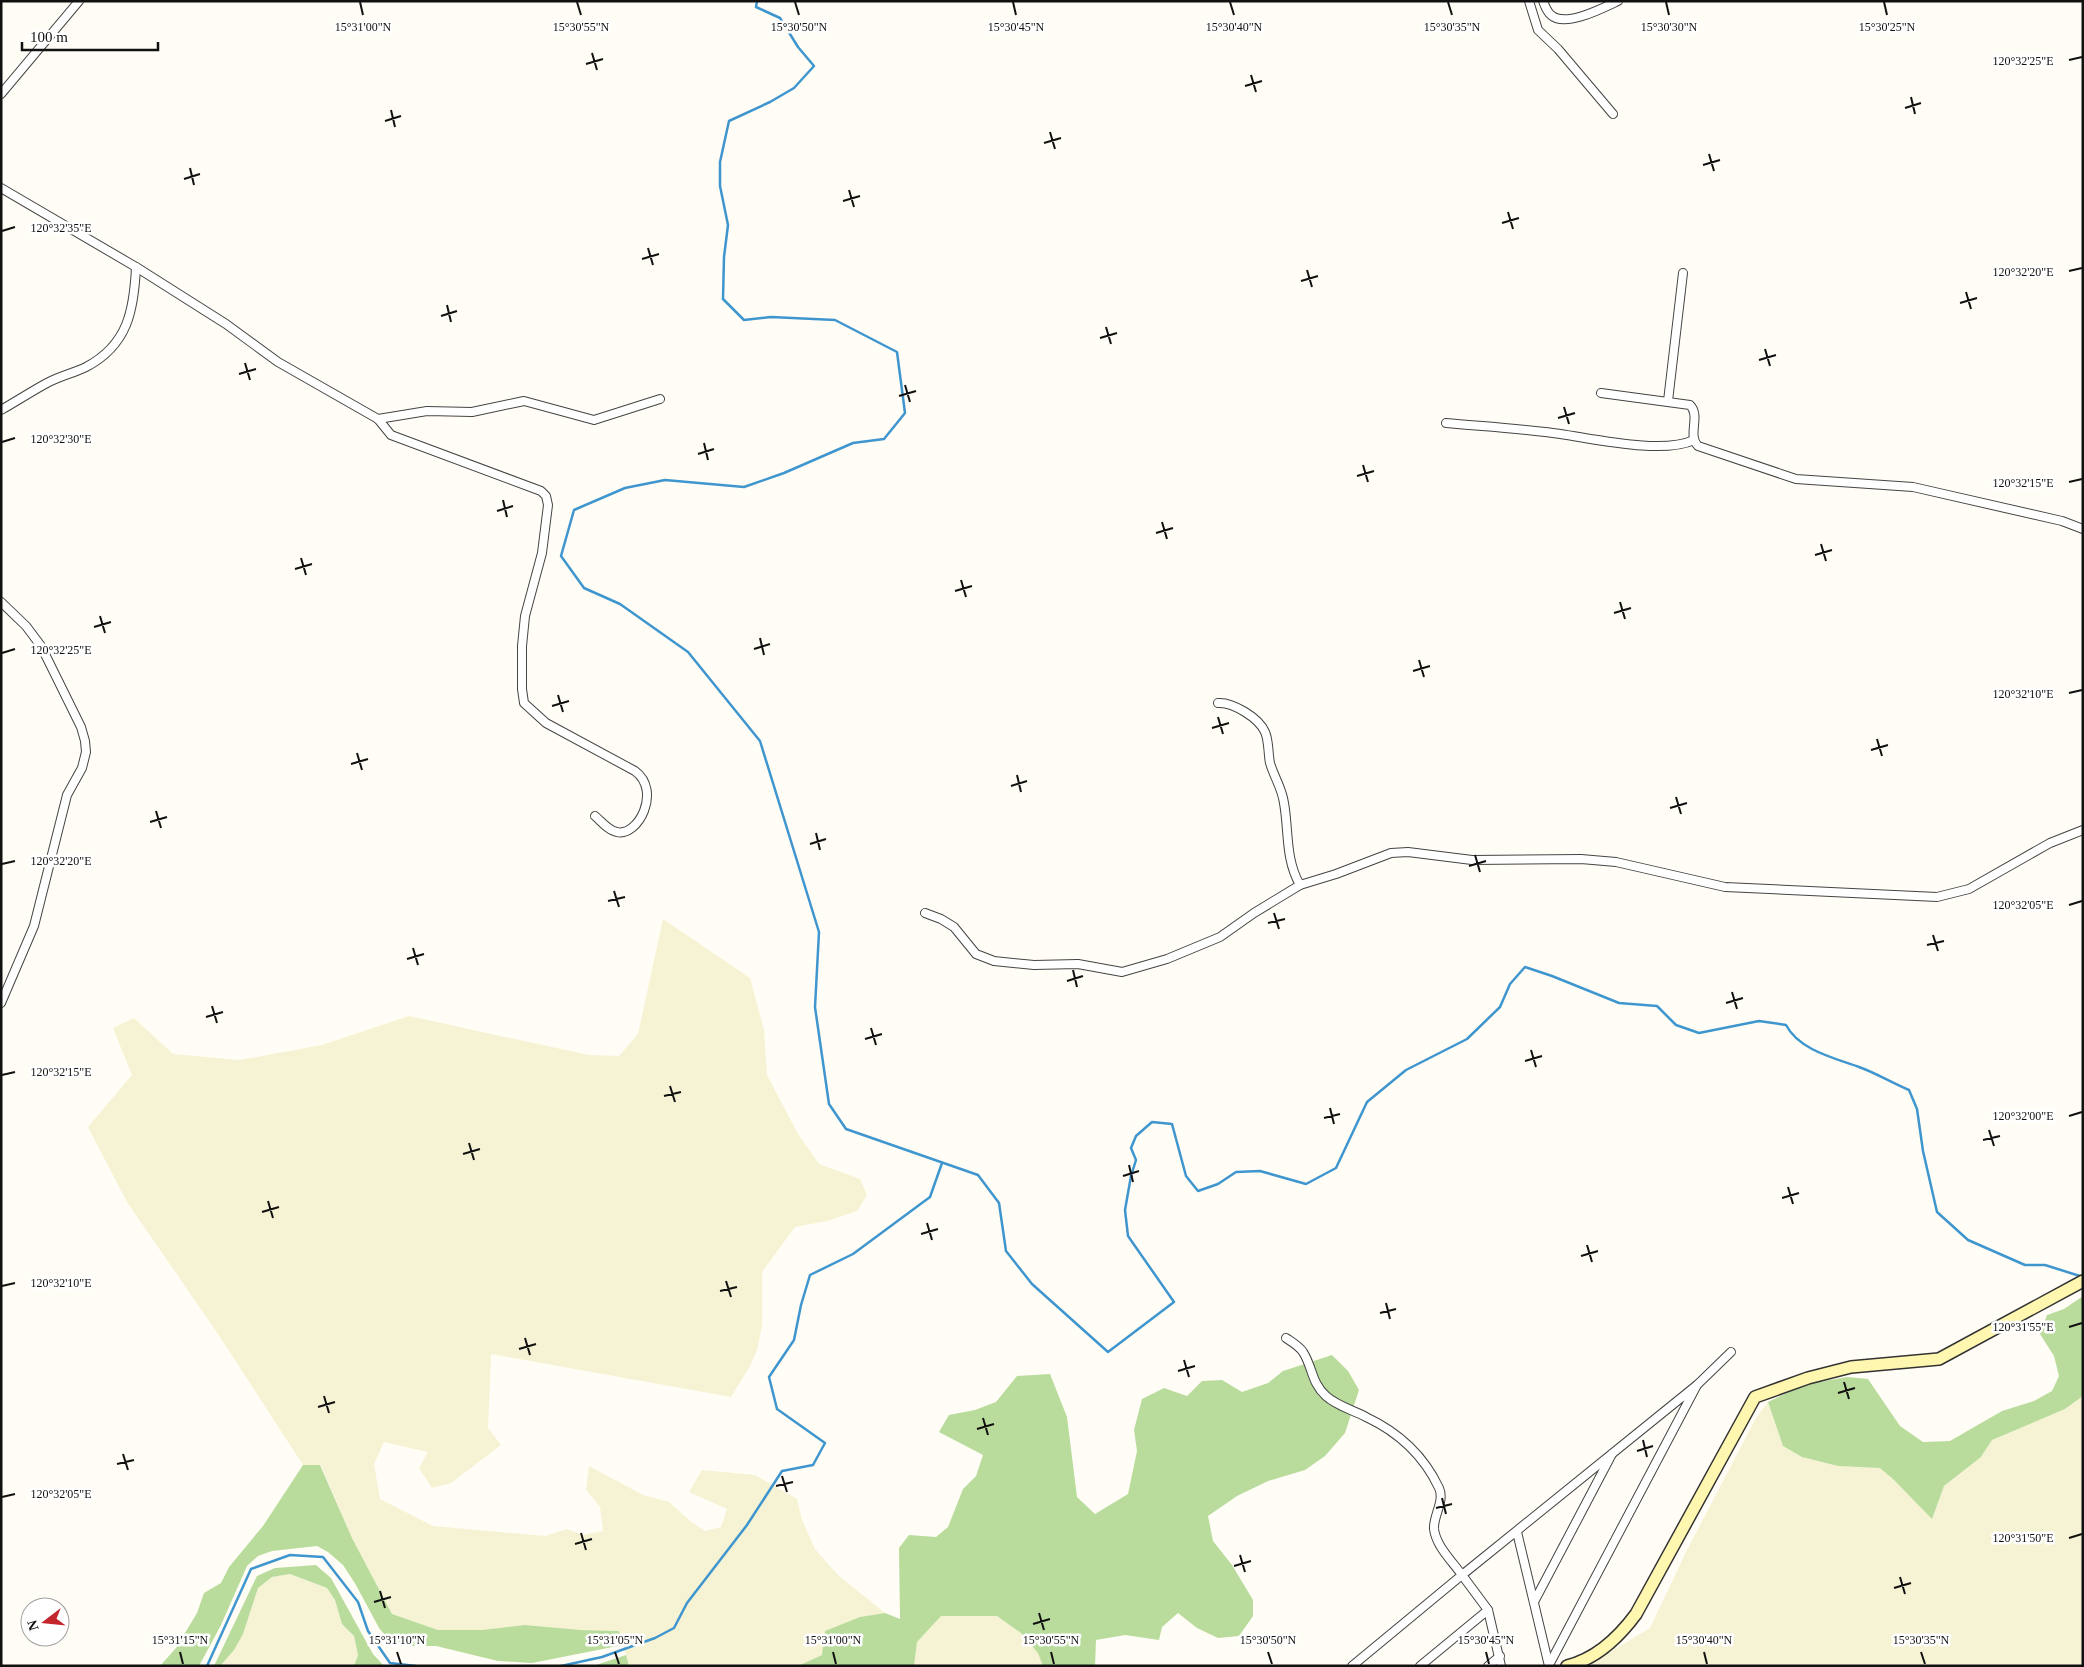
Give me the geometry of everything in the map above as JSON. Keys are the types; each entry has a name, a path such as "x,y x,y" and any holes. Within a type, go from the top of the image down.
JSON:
{"street":[{"path":"1,94 79,1"},
{"path":"1529,1 1538,30 1558,49 1613,114"},
{"path":"1543,1 1551,15 1558,19 1586,14 1618,1"},
{"path":"1,188 136,267 226,324 278,362 378,419 391,435 541,491 546,496 548,505 542,553 526,616 522,646 522,689 524,703 546,723 635,771 641,776 648,788 648,797 643,815 630,829 620,833 614,832 595,816"},
{"path":"1,410 48,382 86,367 104,356 117,342 127,326 135,295 136,267"},
{"path":"1668,401 1683,273"},
{"path":"1601,393 1690,404 1694,408 1694,440 1698,446 1796,479 1913,488 2062,521 2083,529"},
{"path":"378,419 434,410 442,412 472,412 524,401 594,420 660,399"},
{"path":"1446,424 1546,432 1626,443 1674,446 1694,440"},
{"path":"1,602 26,626 41,646 80,727 85,740 86,752 82,768 67,795 34,926 1,1003"},
{"path":"1218,703 1227,703 1237,707 1265,731 1270,763 1281,787 1290,863 1300,885"},
{"path":"925,913 941,919 954,927 976,954 994,961 1034,965 1078,964 1122,972 1167,959 1220,937 1254,913 1300,885 1336,874 1391,853 1408,852 1472,860 1581,859 1616,862 1725,887 1937,896 1969,889 2050,843 2083,830"},
{"path":"1567,1666 1593,1656 1626,1627 1636,1614 1755,1397 1808,1378 1851,1367 1939,1359 2083,1281"},
{"path":"1286,1338 1303,1352 1314,1382 1335,1404 1376,1421 1404,1440 1418,1456 1440,1492 1440,1500 1434,1519 1436,1536 1441,1547 1488,1610 1501,1666"},
{"path":"1352,1666 1361,1663 1462,1574 1517,1532 1697,1385 1731,1352"},
{"path":"1549,1666 1697,1385"},
{"path":"1534,1602 1614,1451"},
{"path":"1517,1532 1549,1666"},
{"path":"1420,1666 1488,1610"},
{"path":"1488,1666 1500,1656"}],"shaded area":[{"path":"663,919 750,978 764,1030 767,1075 798,1134 819,1164 860,1179 867,1195 857,1211 827,1221 795,1227 762,1272 762,1326 757,1350 750,1366 731,1397 491,1354 488,1428 501,1445 451,1483 432,1488 419,1468 428,1452 384,1442 374,1464 380,1499 433,1526 545,1536 567,1529 583,1535 603,1531 600,1507 586,1490 589,1466 643,1495 669,1502 705,1531 721,1527 727,1509 689,1492 702,1470 755,1475 797,1499 802,1520 815,1549 838,1575 885,1613 860,1617 822,1655 798,1666 629,1666 619,1631 525,1625 482,1630 438,1630 392,1614 352,1538 321,1465 303,1465 220,1337 127,1202 88,1127 132,1075 113,1028 134,1018 173,1054 240,1060 322,1045 409,1016 589,1055 619,1056 638,1034"},
{"path":"2083,1396 2083,1666 1587,1666 1650,1628 1686,1552 1756,1418 1768,1402 1783,1446 1802,1457 1838,1466 1880,1468 1932,1518 1944,1486 1981,1457 1992,1440 2065,1409"},
{"path":"290,1574 327,1588 335,1600 342,1624 354,1636 358,1655 354,1666 220,1666 243,1634 258,1588 272,1577"},
{"path":"940,1616 997,1616 1021,1633 1039,1653 1043,1666 914,1666 917,1642"}],"green space":[{"path":"2083,1296 2083,1396 2065,1409 1992,1440 1981,1457 1944,1486 1932,1519 1880,1468 1838,1466 1802,1457 1783,1446 1768,1402 1803,1385 1847,1377 1868,1379 1900,1426 1923,1442 1950,1441 2002,1411 2034,1401 2052,1391 2059,1376 2054,1356 2040,1334 2047,1315 2064,1309"},
{"path":"1332,1355 1348,1371 1359,1390 1345,1433 1325,1456 1305,1470 1268,1481 1237,1496 1208,1516 1213,1541 1232,1565 1253,1600 1253,1616 1239,1636 1218,1638 1197,1628 1178,1613 1162,1627 1159,1640 1125,1635 1096,1640 1095,1666 1043,1666 1038,1653 1021,1633 997,1616 941,1616 917,1642 914,1666 798,1666 822,1655 825,1631 860,1617 885,1613 900,1619 899,1548 909,1535 936,1537 948,1527 963,1489 976,1476 983,1455 939,1432 949,1415 975,1410 996,1402 1017,1376 1050,1374 1067,1417 1077,1497 1095,1514 1128,1494 1137,1451 1134,1430 1142,1399 1164,1388 1187,1396 1202,1381 1222,1380 1242,1392 1268,1383 1283,1371"},
{"path":"303,1465 320,1465 352,1538 392,1614 438,1630 482,1630 525,1625 619,1631 623,1645 532,1663 498,1661 436,1646 414,1646 390,1641 379,1628 343,1565 328,1552 317,1546 272,1551 258,1556 247,1566 221,1625 199,1666 160,1666 176,1648 197,1613 204,1593 221,1583 229,1567 263,1526"},
{"path":"316,1565 331,1578 373,1654 384,1666 354,1666 358,1655 354,1636 342,1624 335,1600 327,1588 290,1574 272,1577 258,1588 243,1634 234,1650 220,1666 214,1666 257,1576 275,1568"},
{"path":"626,1655 629,1666 593,1666"}],"waterway":[{"path":"757,1 756,7 780,18 798,47 814,66 794,88 770,102 729,121 720,162 720,186 728,225 724,257 723,299 744,320 771,317 835,320 897,352 905,413 884,439 853,443 784,473 744,487 665,480 625,488 574,510 561,556 584,588 620,604 688,652 760,741 819,932 815,1007 829,1104 846,1129 978,1175 999,1203 1006,1251 1032,1284 1108,1352 1174,1302 1128,1236 1125,1210 1136,1160 1131,1148 1136,1136 1152,1122 1172,1124 1186,1176 1198,1191 1218,1184 1236,1172 1260,1171 1306,1184 1336,1168 1367,1102 1406,1070 1467,1039 1500,1007 1510,984 1525,967 1619,1003 1657,1006 1676,1025 1699,1033 1759,1021 1786,1025 1792,1034 1808,1047 1865,1069 1909,1090 1917,1109 1923,1151 1937,1212 1968,1240 2025,1265 2045,1265 2083,1277"},
{"path":"561,1666 602,1657 655,1638 674,1628 687,1603 747,1525 782,1471 813,1465 825,1443 777,1409 769,1377 794,1340 801,1305 810,1275 853,1254 930,1197 942,1163"},
{"path":"207,1666 251,1569 290,1555 323,1557 358,1602 368,1631 390,1663 416,1666"}]}
